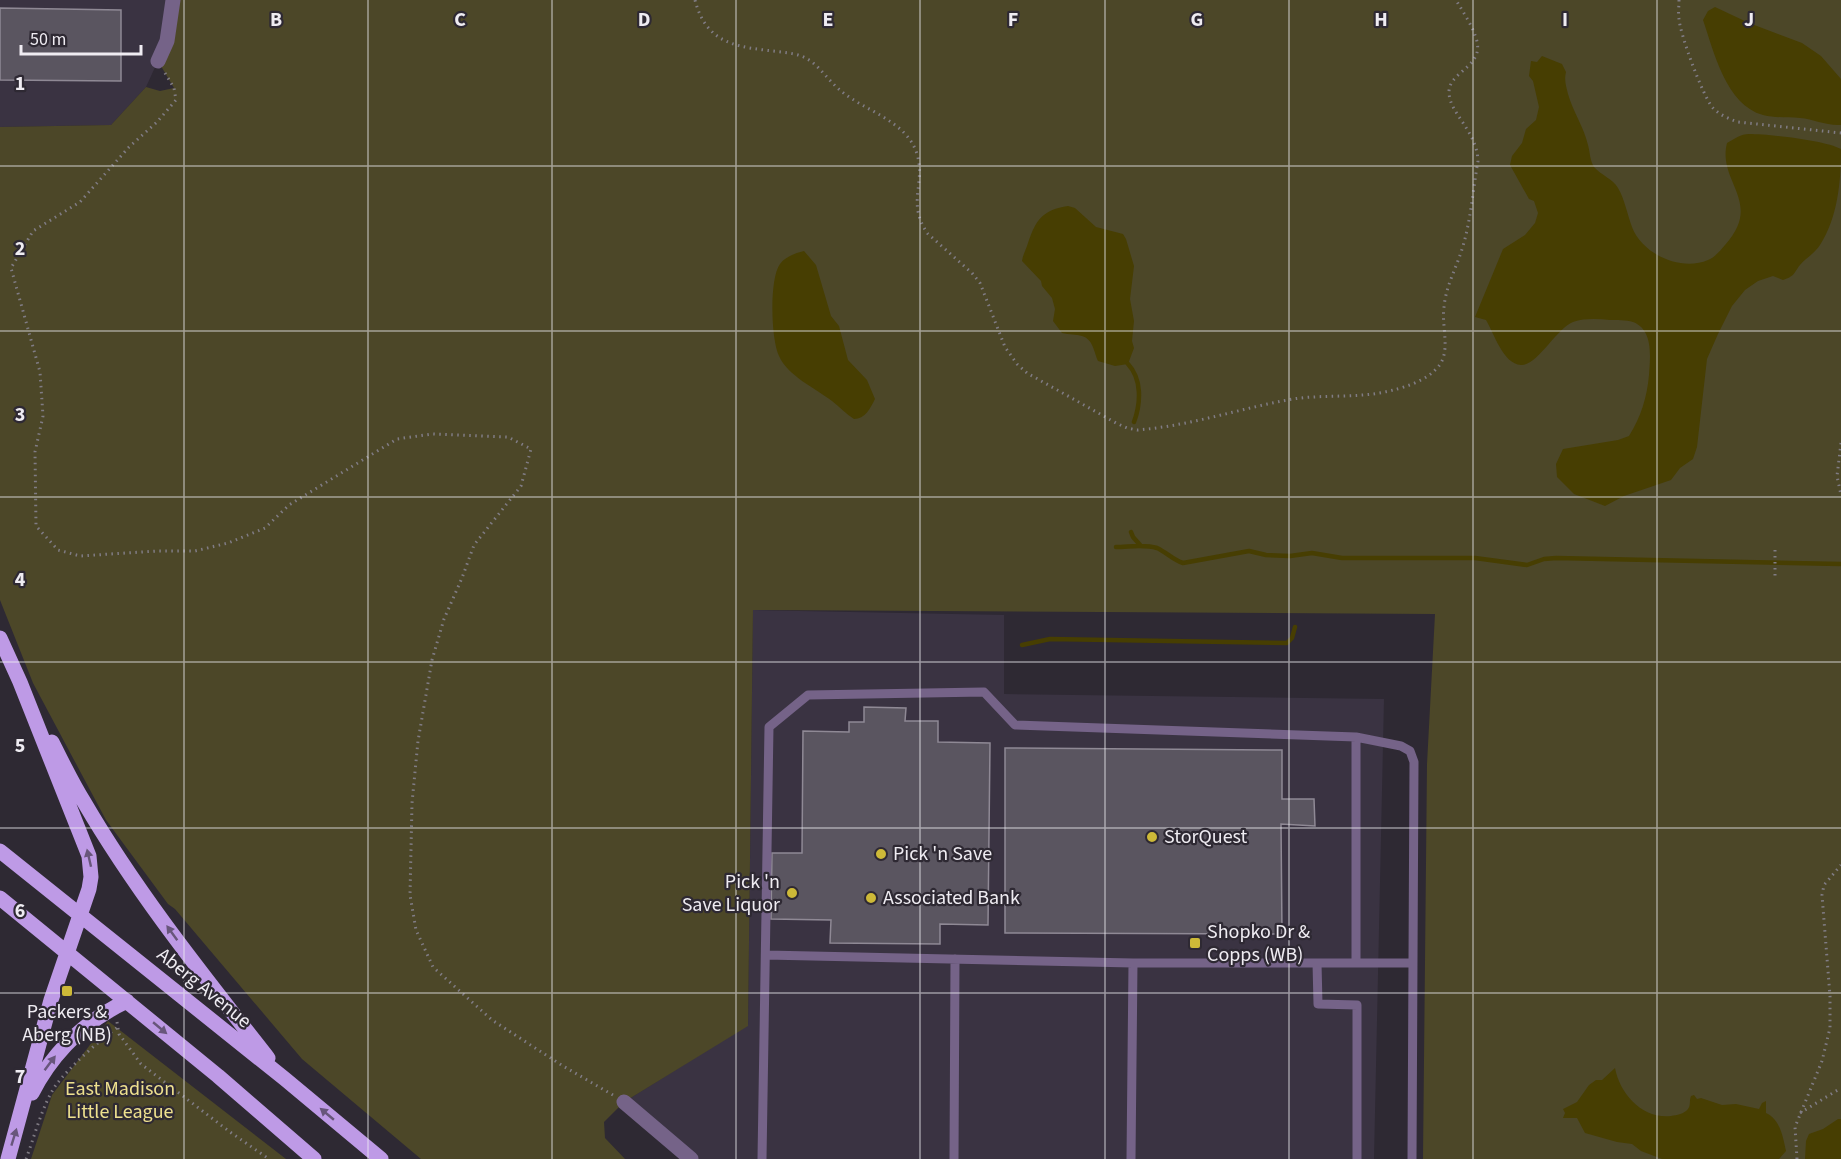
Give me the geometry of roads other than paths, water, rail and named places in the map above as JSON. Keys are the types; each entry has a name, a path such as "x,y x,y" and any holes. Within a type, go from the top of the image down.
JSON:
{"main road":[{"path":"0,638 20,682 89,856 90,883 66,951 37,1047 8,1159"},
{"path":"20,682 84,802 144,895 208,982 285,1079"},
{"name":"Aberg Avenue","path":"0,851 8,862 79,914 381,1159"},
{"path":"0,898 127,1001 314,1159"},
{"path":"21,1114 41,1075 57,1054 87,1025 127,1001"}],"street":[{"path":"158,61 168,41 173,0"},
{"path":"624,1102 691,1159"}],"lane":[{"path":"762,1159 769,727 808,695 984,692 1015,725 1356,737 1401,746 1410,751 1414,762 1412,1159"},
{"path":"1356,737 1356,963"},
{"path":"766,955 1133,963 1413,963"},
{"path":"954,1159 955,959"},
{"path":"1131,1159 1133,963"},
{"path":"1317,963 1318,1004 1357,1005 1357,1159"}],"waterway":[{"path":"1128,364 1136,377 1139,392 1134,422"},
{"path":"1131,532 1141,546"},
{"path":"1116,547 1157,548 1183,563 1249,551 1266,555 1290,556 1312,553 1342,558 1475,558 1527,565 1544,559 1556,558 1841,564"},
{"path":"1022,645 1050,639 1287,643 1292,638 1295,627"}],"place":[{"name":"StorQuest","path":"1152,837"},
{"name":"Pick 'n Save","path":"881,854"},
{"name":"Pick 'n Save Liquor","path":"792,893"},
{"name":"Associated Bank","path":"871,898"},
{"name":"Shopko Dr & Copps (WB)","path":"1195,943"},
{"name":"Packers & Aberg (NB)","path":"67,991"}],"park label":[{"name":"East Madison Little League","path":"120,1100"}]}
